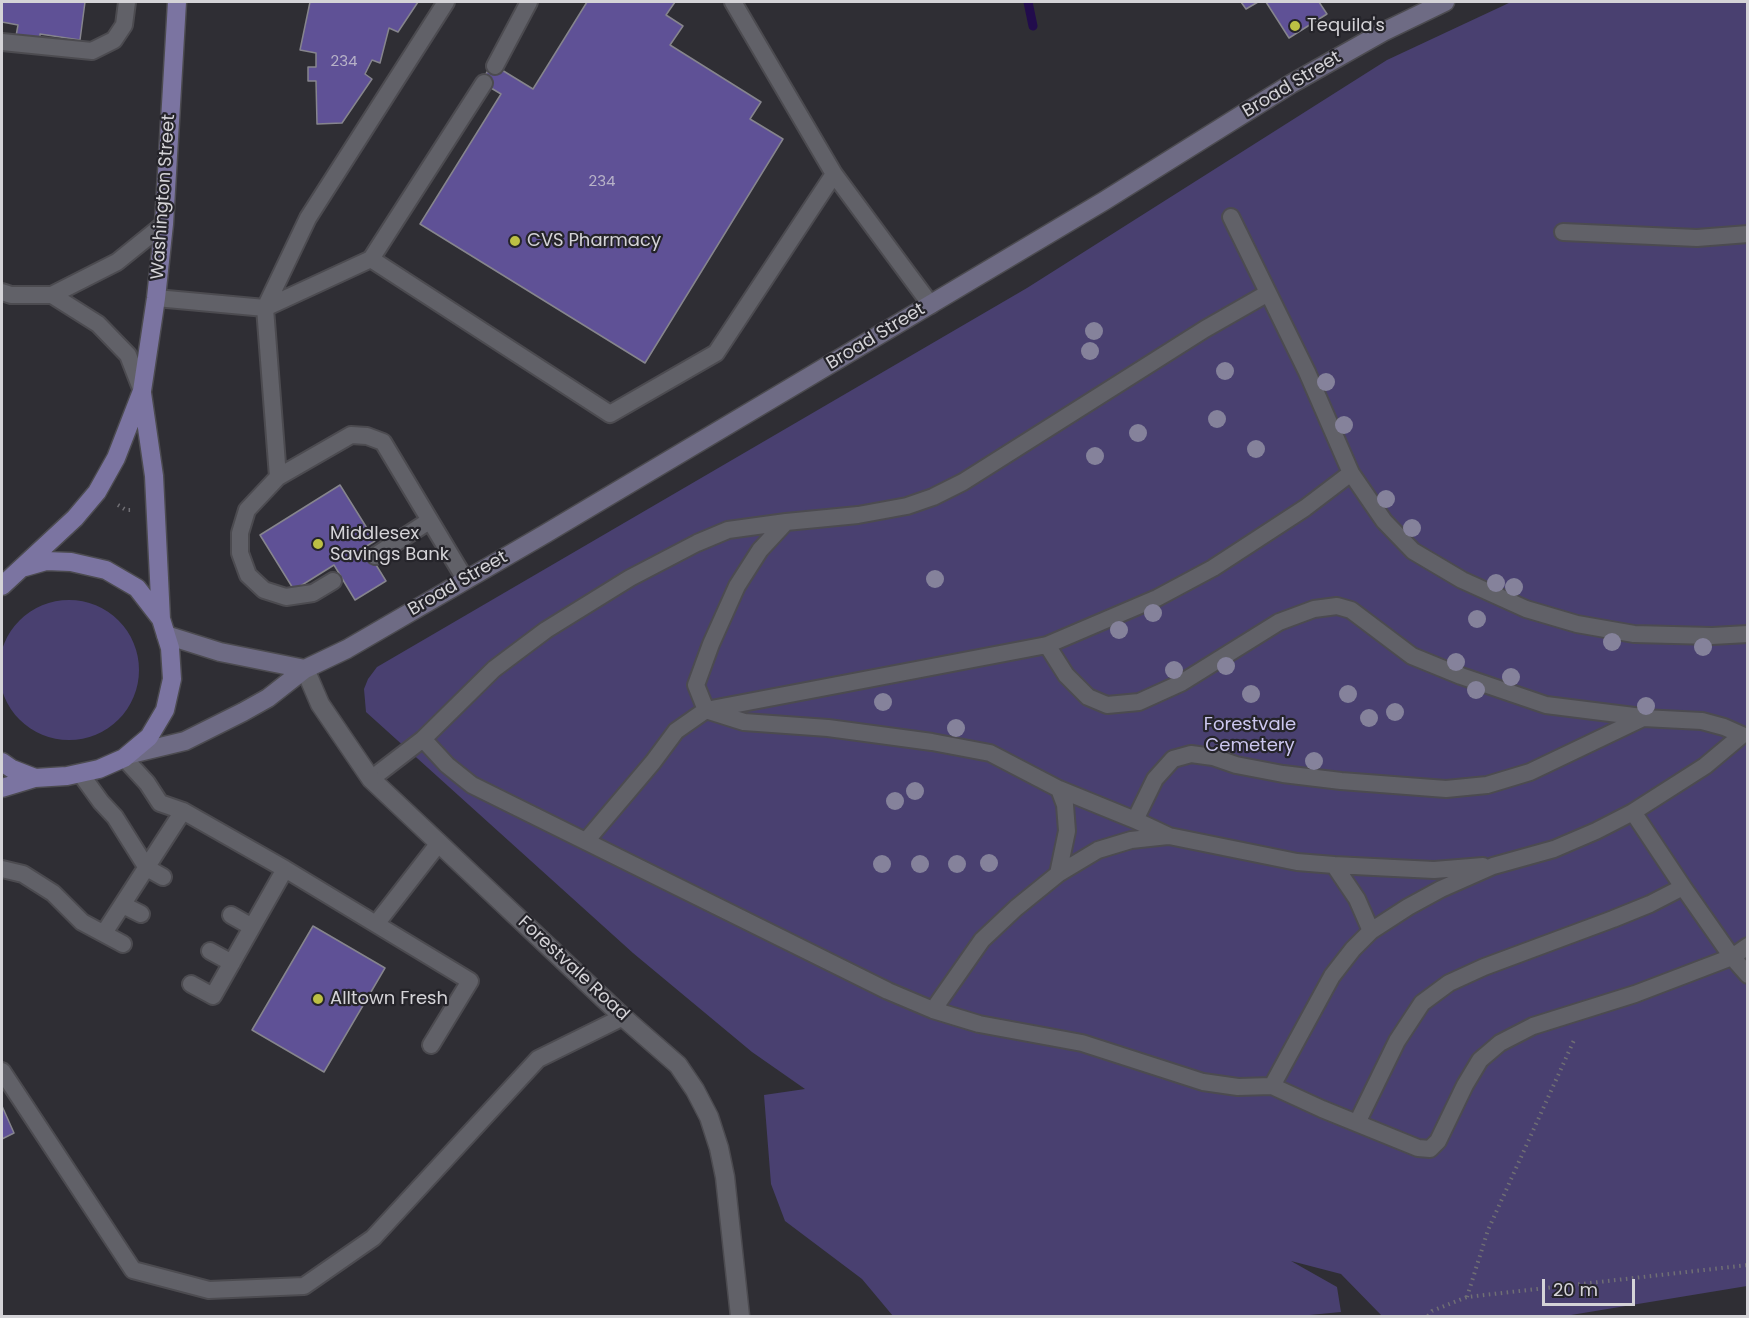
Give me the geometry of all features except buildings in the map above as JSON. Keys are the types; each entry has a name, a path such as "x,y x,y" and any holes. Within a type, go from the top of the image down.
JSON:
{"main road":[{"name":"Washington Street","path":"2,586 75,518 97,492 116,458 142,391 164,224 177,2"},
{"name":"Broad Street","path":"128,756 185,741 268,698 305,669 347,649 566,522 1104,201 1291,84 1383,32 1417,8 1445,2"},
{"name":"Washington Street","path":"2,788 35,778 67,776 99,769 128,756 149,737 165,710 172,679 170,648 163,627 154,476 142,391"},
{"name":"Washington Street","path":"22,568 46,561 70,562 106,570 137,588 163,627"},
{"path":"163,627 228,654 305,669"},
{"name":"Washington Street","path":"2,762 12,769 35,778"}],"street":[{"name":"Forestvale Road","path":"305,669 320,704 371,779 623,1017 678,1065 695,1090 709,1117 725,1177 740,1317"}],"lane":[{"path":"2,42 92,51 114,40 124,25 127,2"},
{"path":"278,477 265,308 308,218 446,2"},
{"path":"495,66 529,2"},
{"path":"733,2 834,174 931,305"},
{"path":"156,298 265,308 371,259 484,83"},
{"path":"371,259 610,414 716,353 834,174"},
{"path":"1231,217 1306,372 1351,473 1384,521 1413,551 1462,580 1526,609 1577,624 1634,634 1712,636 1748,634"},
{"path":"2,292 11,295 52,295 117,262 164,224"},
{"path":"1563,232 1697,238 1748,234"},
{"path":"371,779 423,739 494,669 546,630 630,578 697,543 728,530 868,513 907,506 933,497 963,482 1205,329 1268,293"},
{"path":"52,295 98,324 121,347 128,355 142,391"},
{"path":"333,581 313,593 286,597 264,590 248,575 240,553 240,533 247,510 278,477 351,435 367,436 383,442 465,579"},
{"path":"586,841 653,762 676,731 706,710 1047,645 1157,598 1213,568 1305,508 1351,473"},
{"path":"375,556 429,521"},
{"path":"786,522 760,550 737,586 711,644 696,686 706,710 744,722 828,728 932,742 990,753 1059,789 1169,836 1297,862 1434,870 1493,866"},
{"path":"1047,645 1066,675 1088,697 1107,705 1139,702 1181,683 1279,622 1314,609 1337,606 1351,610 1412,656 1461,676 1546,705 1643,718 1702,721 1745,733"},
{"path":"1135,820 1155,779 1173,759 1191,754 1283,774 1446,789 1487,785 1530,772 1643,718"},
{"path":"1272,1086 1332,976 1353,949 1371,931 1425,898 1493,866 1554,849 1633,812 1705,766 1745,733"},
{"path":"423,739 447,765 472,785 888,991 933,1010 978,1024 1082,1043 1203,1082 1239,1087 1272,1086 1418,1148 1430,1149 1438,1141 1465,1085 1480,1060 1500,1043 1533,1026 1635,994 1732,957 1748,946"},
{"path":"128,756 160,803 183,811 285,869 470,981 431,1045"},
{"path":"80,773 100,802 115,817 147,868 163,877"},
{"path":"1058,874 1067,831 1065,805 1059,789"},
{"path":"104,933 183,811"},
{"path":"1633,812 1732,957 1748,975"},
{"path":"933,1010 982,940 1016,908 1058,874 1098,850 1131,840 1169,836"},
{"path":"376,924 439,843"},
{"path":"1334,864 1357,899 1371,931"},
{"path":"2,869 23,873 53,893 82,922 123,944"},
{"path":"191,984 213,996 285,869"},
{"path":"1357,1123 1397,1041 1409,1022 1422,1003 1449,983 1484,967 1613,920 1683,886"},
{"path":"123,905 141,914"},
{"path":"231,915 252,927"},
{"path":"210,951 232,963"},
{"path":"2,1071 133,1270 209,1290 304,1286 373,1238 538,1059 623,1017"}],"path":[{"path":"1467,1297 1488,1230 1589,1009"},
{"path":"1428,1317 1432,1311 1467,1297 1748,1265"}],"green space":[{"name":"Forestvale Cemetery","path":"1511,2 1747,2 1747,1286 1565,1316 1382,1316 1341,1274 1291,1261 1337,1287 1341,1312 1299,1316 893,1316 862,1279 785,1221 771,1184 764,1095 805,1089 752,1052 633,953 366,712 364,689 368,679 377,667 1027,288 1387,60"},
{"path":"69,600 96,605 118,621 134,643 139,670 134,697 118,719 96,735 69,740 42,735 20,719 4,697 -1,670 4,643 20,621 42,605"}],"waterway":[{"path":"1028,2 1033,26"}],"place":[{"name":"Tequila's","path":"1295,26"},
{"name":"CVS Pharmacy","path":"515,241"},
{"name":"Middlesex Savings Bank","path":"318,544"},
{"name":"Alltown Fresh","path":"318,999"}]}
